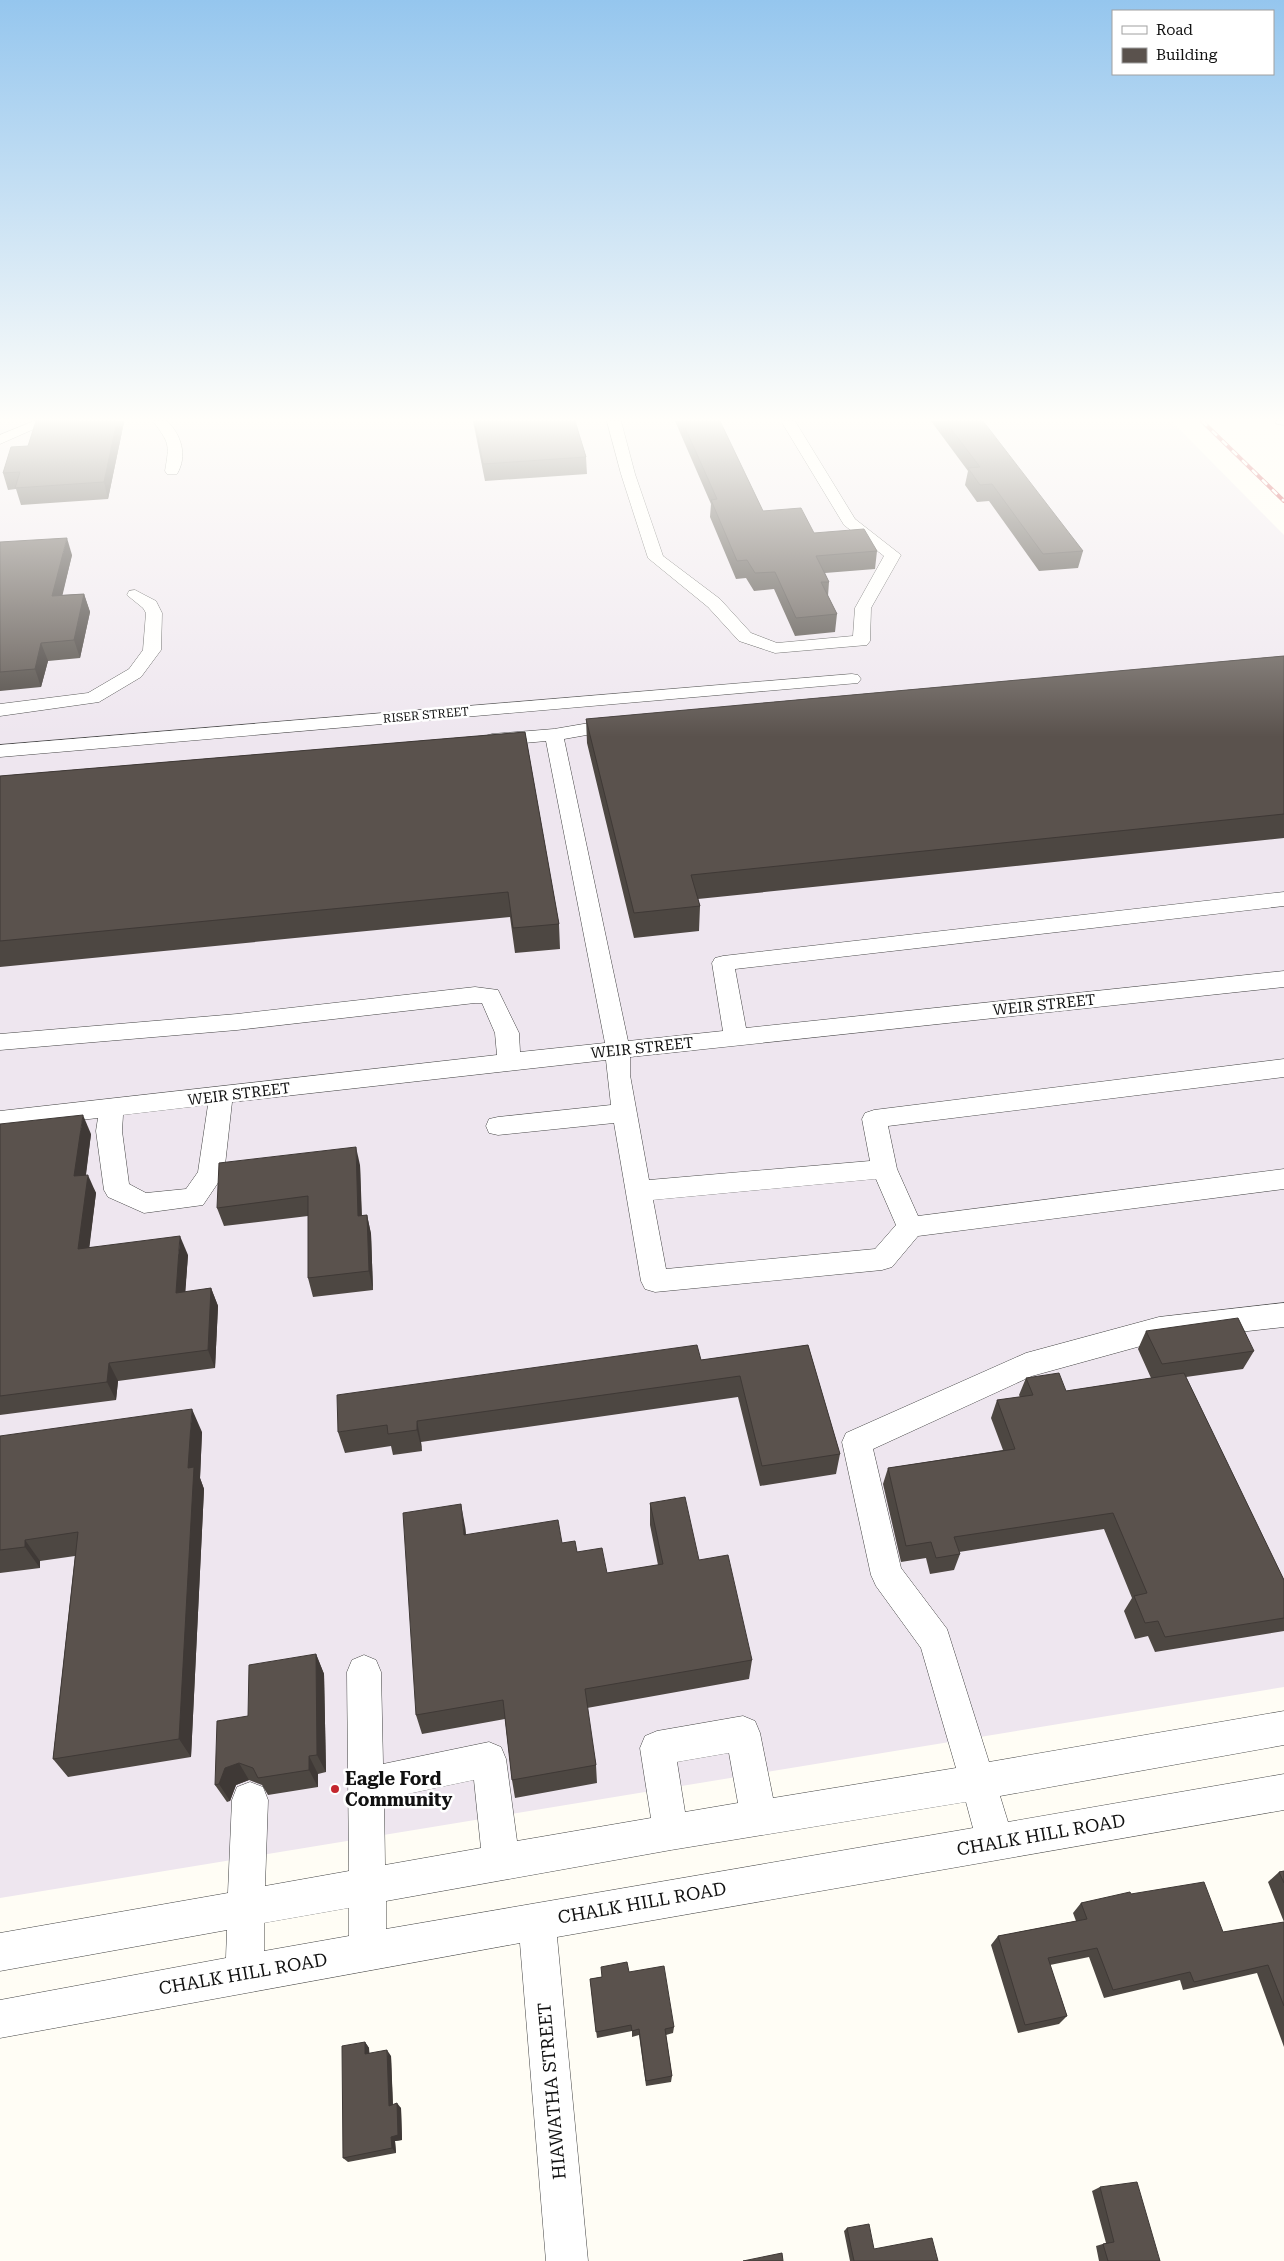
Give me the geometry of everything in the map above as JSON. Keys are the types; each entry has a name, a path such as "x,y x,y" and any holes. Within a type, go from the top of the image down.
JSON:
{"street":[{"path":"646,527 656,558 714,603 745,637 775,648 861,641 864,608 893,555 855,527"},
{"path":"0,710 93,698 135,673 152,650 154,613 150,605 134,595"},
{"name":"RISER STREET","path":"0,751 852,679"},
{"path":"474,741 554,735 597,726 636,723"},
{"path":"554,735 618,1050 618,1075 655,1281 882,1259 910,1227 1284,1179"},
{"path":"736,1037 729,1007 723,963 1284,898"},
{"name":"WEIR STREET","path":"0,1120 736,1037 1284,979"},
{"path":"0,1042 237,1022 475,995 490,996 507,1033 509,1062"},
{"path":"910,1227 884,1169 874,1119 1284,1068"},
{"path":"112,1108 109,1131 117,1190 144,1202 194,1198 211,1174 221,1096"},
{"path":"498,1126 625,1113"},
{"path":"638,1191 884,1169"},
{"path":"996,1843 935,1640 887,1575 857,1442 1026,1364 1158,1329 1284,1316"},
{"path":"364,1672 368,1951"},
{"path":"0,1952 671,1832 978,1782 1284,1728"},
{"path":"671,1832 657,1748 742,1733 758,1818"},
{"path":"366,1785 488,1759 501,1862"},
{"name":"CHALK HILL ROAD","path":"0,2019 537,1921 1284,1792"},
{"path":"244,1973 250,1800"},
{"name":"HIAWATHA STREET","path":"537,1921 567,2261"}],"shaded area":[{"path":"0,527 1276,527 1284,535 1284,1687 0,1898"}],"building":[{"path":"722,527 811,527 814,533 864,529 877,551 816,556 829,582 821,582 837,614 796,618 775,572 755,573 747,560 737,561"},
{"path":"1023,527 1064,527 1083,551 1043,554"},
{"path":"67,538 52,596 84,594 74,640 41,643 35,669 0,672 0,542"},
{"path":"1284,656 1284,814 691,875 700,906 634,913 586,719"},
{"path":"525,732 559,924 513,928 508,892 0,941 0,776"},
{"path":"83,1115 74,1176 88,1175 78,1249 180,1236 176,1293 211,1288 208,1350 109,1363 107,1382 0,1396 0,1124"},
{"path":"356,1147 358,1216 367,1215 369,1271 308,1278 308,1196 217,1208 219,1163"},
{"path":"1238,1318 1254,1351 1162,1364 1146,1331"},
{"path":"697,1345 701,1360 808,1345 840,1454 762,1466 740,1376 417,1421 417,1430 388,1434 387,1425 338,1432 337,1395"},
{"path":"1059,1373 1066,1391 1184,1373 1284,1580 1284,1618 1165,1637 1158,1621 1145,1623 1134,1596 1147,1593 1113,1513 954,1537 960,1554 936,1558 931,1542 906,1546 888,1468 1015,1449 997,1400 1033,1395 1026,1378"},
{"path":"192,1409 188,1468 194,1467 179,1739 53,1759 78,1532 25,1540 25,1547 0,1550 0,1436"},
{"path":"685,1497 699,1560 728,1555 752,1660 585,1689 596,1765 512,1780 503,1700 416,1715 403,1513 461,1504 464,1535 558,1520 562,1543 575,1541 577,1552 602,1548 607,1573 663,1564 650,1503"},
{"path":"316,1654 317,1755 309,1756 309,1770 258,1778 253,1768 239,1763 225,1768 219,1784 215,1785 217,1721 248,1716 249,1665"},
{"path":"1284,1871 1284,1883 1279,1872"},
{"path":"1204,1882 1223,1932 1284,1922 1284,2006 1268,1965 1194,1982 1190,1972 1113,1990 1097,1948 1048,1958 1067,2016 1025,2025 998,1936 1087,1919 1081,1903 1130,1892 1131,1894"},
{"path":"627,1962 629,1972 664,1966 674,2027 665,2029 672,2076 646,2081 639,2029 632,2031 631,2025 596,2032 590,1979 602,1977 601,1967"},
{"path":"365,2042 365,2054 387,2050 389,2106 397,2103 398,2135 391,2137 392,2148 343,2158 342,2046"},
{"path":"1137,2182 1160,2261 1108,2261 1103,2244 1114,2242 1100,2187"},
{"path":"869,2224 874,2249 932,2238 938,2261 854,2261 847,2228"},
{"path":"782,2253 783,2261 743,2261"}],"place":[{"name":"Eagle Ford Community","path":"335,1789"}]}
